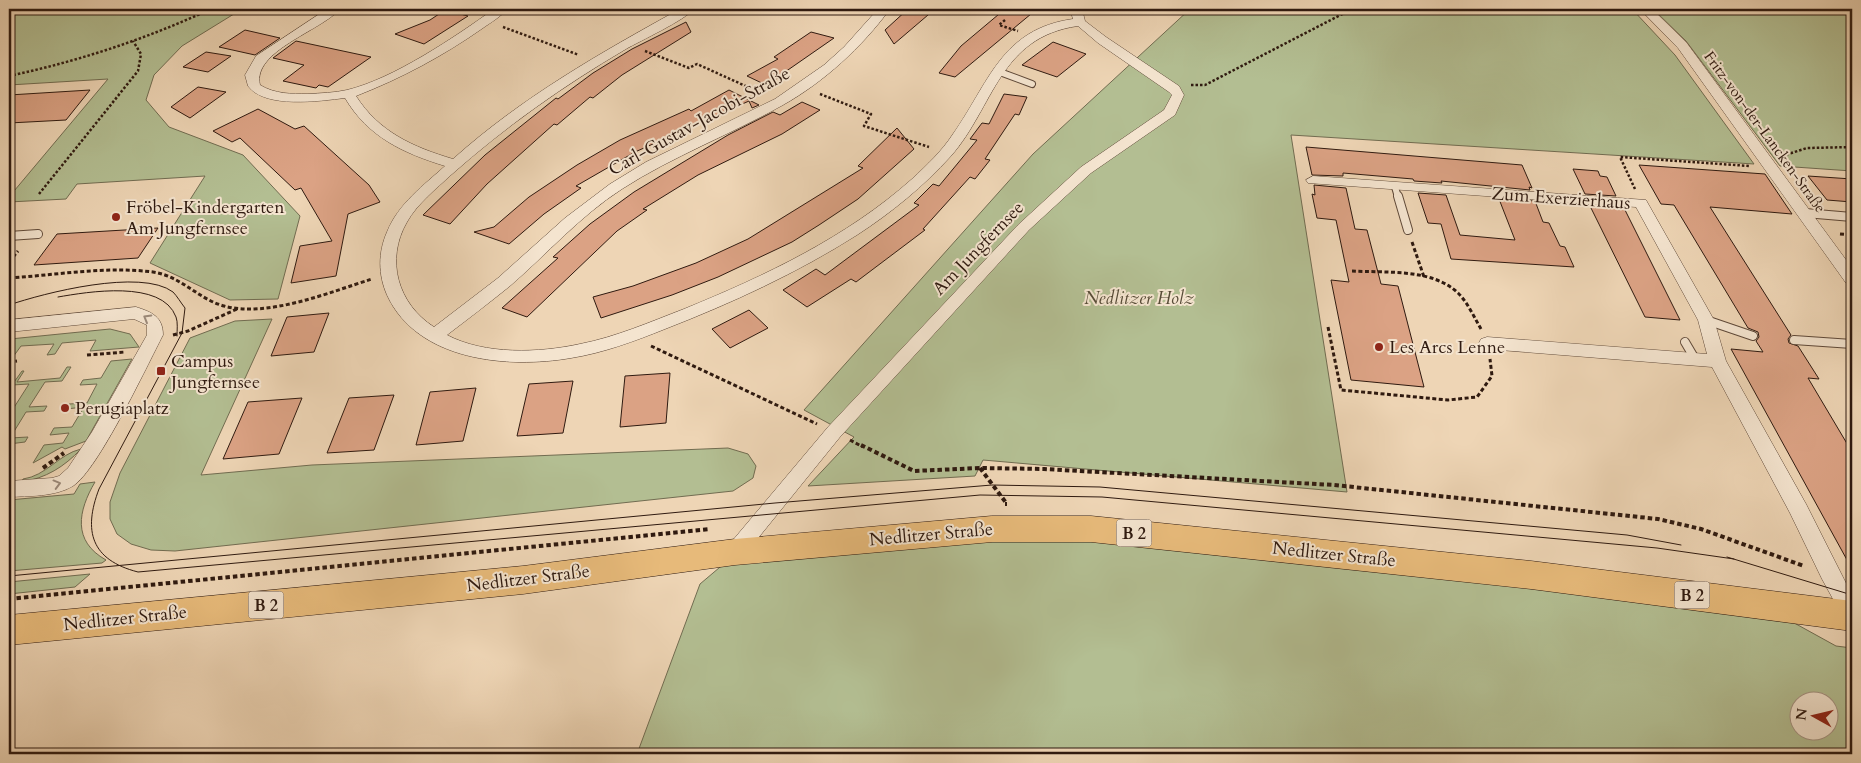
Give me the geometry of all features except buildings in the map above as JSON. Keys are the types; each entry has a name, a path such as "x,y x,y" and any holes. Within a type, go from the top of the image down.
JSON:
{"main road":[{"name":"Nedlitzer Straße","path":"9,630 523,580 726,540 992,528 1091,529 1532,575 1852,615"}],"street":[{"path":"334,9 260,59 253,68 251,78 254,85 263,92 275,97 314,99 349,94 421,63 501,9"},
{"path":"688,9 594,61 527,106 455,164 417,200 399,222 389,246 387,275 396,298 412,320 434,336 458,348 498,354 539,355 582,350 630,336 709,305 772,276 830,245 889,204 915,183 946,152 967,125 990,81 1024,44 1078,15 1102,40 1170,86"},
{"name":"Carl-Gustav-Jacobi-Straße","path":"434,336 504,282 570,221 615,187 651,165 780,102 801,87 848,50 884,9"},
{"name":"Fritz-von-der-Lancken-Straße","path":"1646,9 1682,45 1852,279"},
{"name":"Am Jungfernsee","path":"726,540 834,432 897,362 1048,204 1094,165 1170,112 1178,95 1170,86"},
{"path":"349,94 356,108 374,129 396,144 424,156 455,164"},
{"name":"Zum Exerzierhaus","path":"1313,180 1641,203 1706,320 1716,361 1799,510 1829,573 1852,615"},
{"path":"9,326 136,313 153,320 156,329 155,335 134,374 74,476 55,485 9,489"},
{"path":"1487,342 1716,361"}],"lane":[{"path":"998,71 1032,84"},
{"path":"1395,187 1408,230"},
{"path":"1804,213 1852,217"},
{"path":"9,236 38,234"},
{"path":"1706,320 1753,336"},
{"path":"1794,340 1852,345"},
{"path":"1685,342 1695,360"}],"path":[{"path":"9,10 13,9"},
{"path":"9,76 56,65 132,41 211,9"},
{"path":"1170,86 1205,85 1352,9"},
{"path":"486,20 594,61"},
{"path":"39,194 138,71 142,56 139,47 132,41"},
{"path":"624,44 689,68 697,64 780,102"},
{"path":"801,87 871,114 864,126 946,152"},
{"path":"1641,203 1620,157 1772,168 1780,158 1798,149 1852,147"},
{"path":"1408,230 1424,277"},
{"path":"9,278 152,271 177,277 215,302 237,309 268,308 387,275"},
{"path":"1328,327 1341,390 1448,400 1477,397 1492,376 1487,342 1466,304 1452,288 1424,277 1352,271"},
{"path":"169,336 188,331 237,309"},
{"path":"630,336 914,471 980,468 1044,469 1334,485 1658,519 1701,529 1829,573"},
{"path":"9,362 17,361"},
{"path":"980,468 1007,504 997,505"},
{"path":"9,600 726,540"}],"green space":[{"path":"9,9 242,9 182,46 154,75 146,100 169,127 243,155 300,216 278,299 230,300 150,263 205,176 77,184 66,199 9,202 9,197 108,79 9,85"},
{"name":"Nedlitzer Holz","path":"1190,9 1632,9 1675,55 1754,164 1291,135 1347,492 983,460 975,476 808,486 854,437 804,410 1033,154"},
{"path":"1653,9 1852,9 1852,171 1780,166 1686,41"},
{"path":"272,319 201,475 312,465 728,448 748,454 756,466 753,478 733,491 175,551 151,550 131,544 117,534 110,519 110,502 120,473 190,338 235,321"},
{"path":"110,329 130,334 139,347 90,351 96,340 62,343 55,354 47,355 54,344 21,346 13,357 9,358 10,339"},
{"path":"132,359 86,441 65,449 62,447 33,463 44,445 63,443 69,433 50,435 54,428 72,427 84,407 66,409 69,404 87,403 97,384 80,385 83,380 101,378 111,361"},
{"path":"67,367 71,367 62,381 45,382 29,407 47,406 44,411 26,412 10,438 28,437 25,442 9,444 9,409 13,409 29,384 12,385 22,371 24,371 17,382 60,378"},
{"path":"81,449 68,461 47,475 22,482 23,479 39,474 66,455"},
{"path":"95,482 85,504 81,525 83,535 88,544 106,560 102,563 9,571 9,500 74,494 80,484"},
{"path":"991,536 1095,537 1787,619 1836,646 1852,648 1852,754 637,754 700,584 726,562"},
{"path":"90,574 75,587 9,594 9,582"}],"tram line":[{"path":"9,305 68,289 116,282 139,282 158,285 173,292 185,308 182,333 99,489 94,504 92,531 95,542 101,552 119,565"},
{"path":"58,297 104,291 123,291 156,297 168,305 176,317 177,336"},
{"path":"119,565 775,503 992,485 1100,487 1627,535 1681,545"},
{"path":"119,565 138,572 980,495 1102,497 1657,548 1733,559"},
{"path":"1727,557 1733,559"},
{"path":"1733,559 1852,595"},
{"path":"9,576 119,565"}],"place":[{"name":"Fröbel-Kindergarten Am Jungfernsee","path":"116,217"},
{"name":"Les Arcs Lenne","path":"1379,347"},
{"name":"Campus Jungfernsee","path":"161,371"},
{"name":"Perugiaplatz","path":"65,408"}]}
